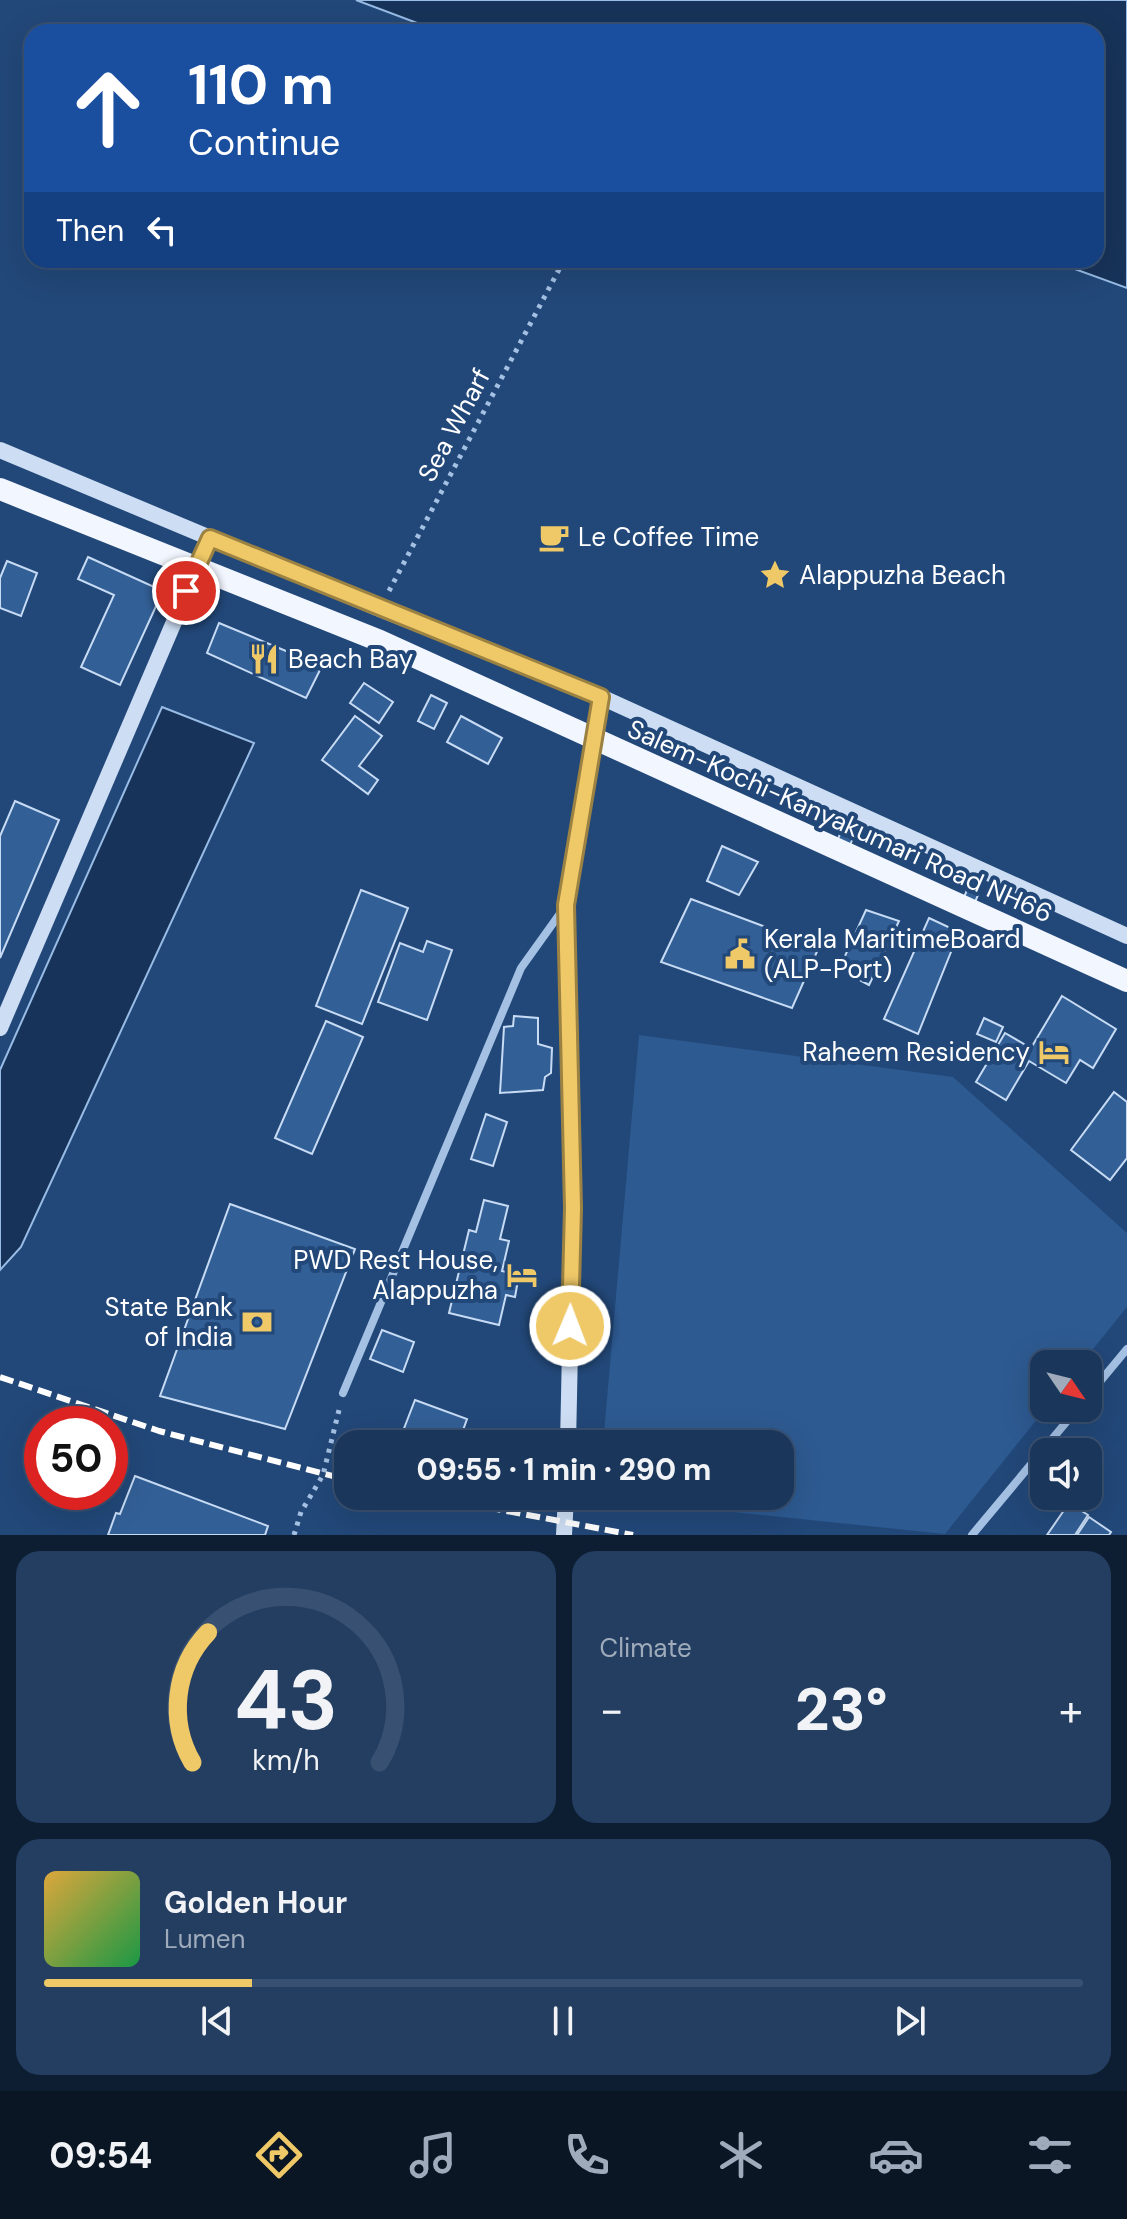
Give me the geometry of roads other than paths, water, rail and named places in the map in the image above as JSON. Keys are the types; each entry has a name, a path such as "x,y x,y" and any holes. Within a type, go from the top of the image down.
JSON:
{"highway":[{"name":"Salem-Kochi-Kanyakumari Road NH66","path":"0,489 380,641 1127,981"}],"main road":[{"path":"0,450 380,609 601,697 1127,936"},
{"path":"0,1028 210,538"},
{"path":"568,1430 573,1208 566,905 601,697"},
{"path":"564,1535 565,1510"}],"street":[{"path":"343,1393 521,968 566,905"},
{"path":"1102,1379 1127,1349"},
{"path":"972,1535 1066,1422"}],"railway":[{"path":"0,1377 159,1431 334,1476"},
{"path":"502,1510 633,1535"}],"place":[{"name":"Le Coffee Time","path":"554,537"},
{"name":"Alappuzha Beach","path":"775,575"},
{"name":"Beach Bay","path":"264,659"},
{"name":"Kerala MaritimeBoard (ALP-Port)","path":"740,954"},
{"name":"Raheem Residency","path":"1054,1052"},
{"name":"PWD Rest House, Alappuzha","path":"522,1275"},
{"name":"State Bank of India","path":"257,1322"}]}
